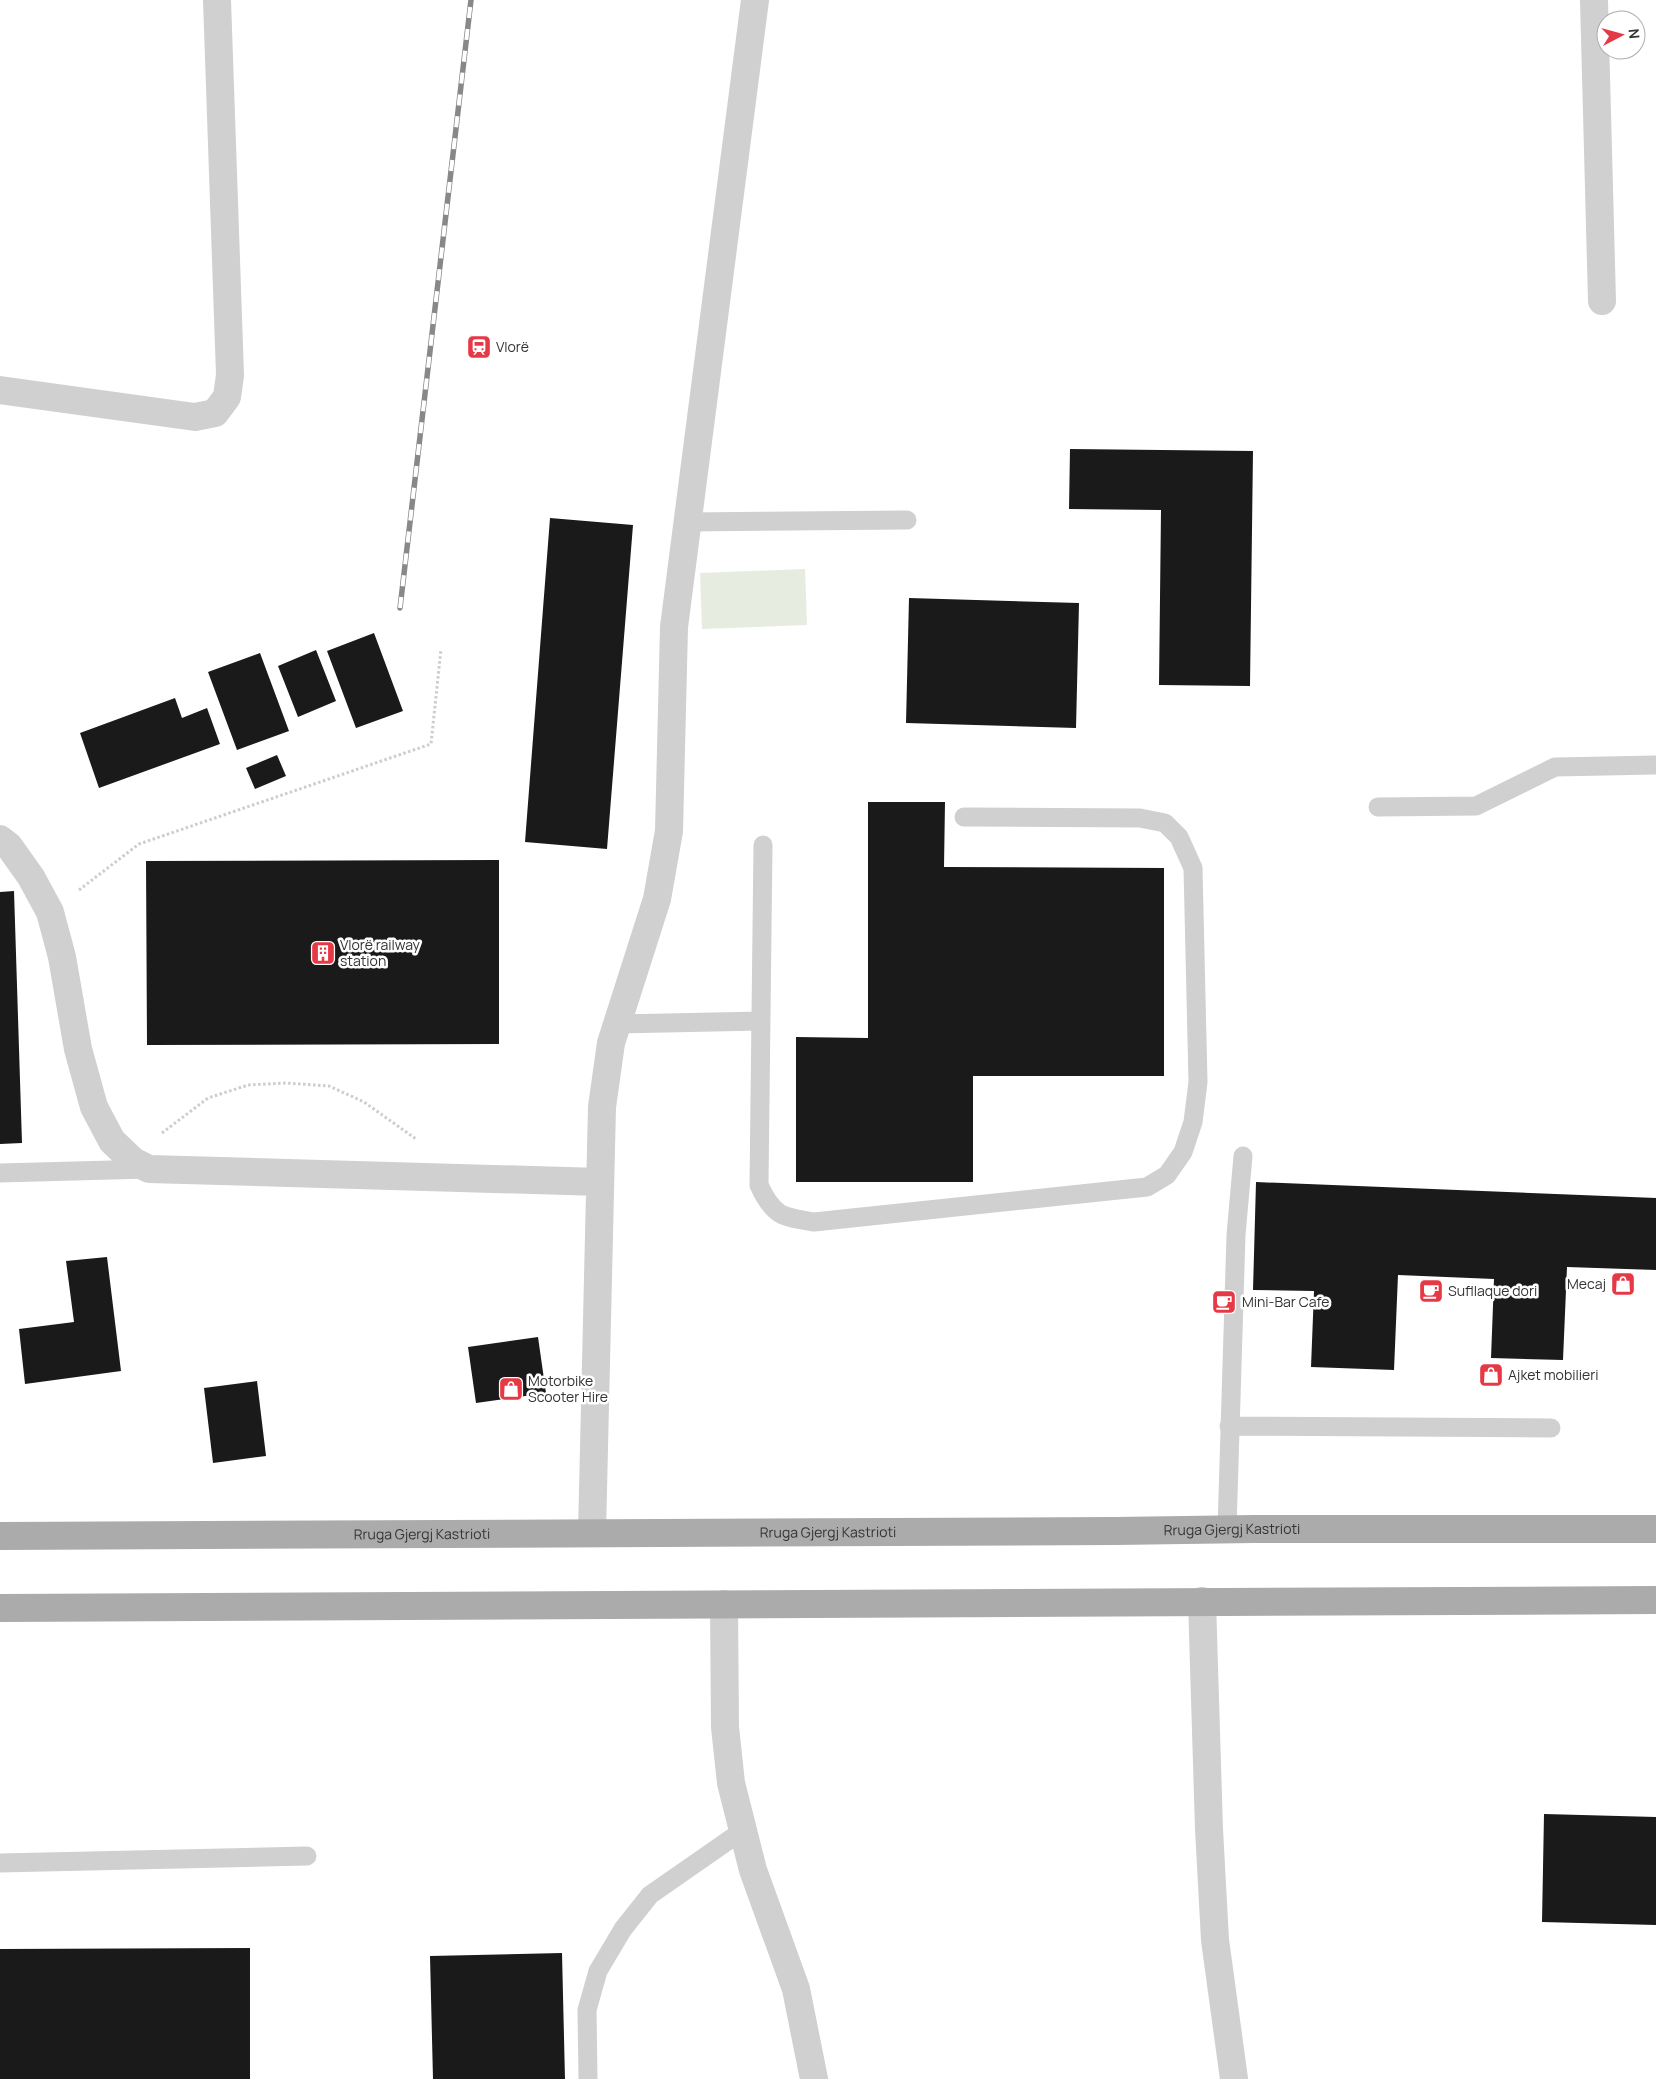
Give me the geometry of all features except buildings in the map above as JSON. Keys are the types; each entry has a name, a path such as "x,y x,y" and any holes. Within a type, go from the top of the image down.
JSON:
{"main road":[{"name":"Rruga Gjergj Kastrioti","path":"0,1536 1656,1529"},
{"path":"0,1608 1656,1600"}],"street":[{"path":"0,390 195,417 215,413 227,397 230,375 217,0"},
{"path":"592,1533 602,1107 611,1043 657,899 669,831 674,627 756,0"},
{"path":"1594,0 1602,302"},
{"path":"0,839 10,846 50,912 62,958 78,1049 94,1107 112,1141 141,1165 600,1182"},
{"path":"1202,1601 1209,1830 1215,1940 1234,2079"},
{"path":"724,1604 726,1726 731,1783 753,1870 796,1989 814,2079"}],"lane":[{"path":"687,522 907,520"},
{"path":"1378,807 1476,806 1555,767 1656,765"},
{"path":"763,845 758,1185 766,1200 784,1217 814,1222 1147,1187 1167,1175 1183,1152 1193,1122 1198,1082 1193,868 1179,837 1165,823 1140,818 964,817"},
{"path":"618,1024 761,1021"},
{"path":"1227,1530 1236,1235 1243,1156"},
{"path":"0,1173 141,1165"},
{"path":"1229,1426 1551,1428"},
{"path":"588,2079 587,2010 598,1971 623,1929 650,1895 742,1831"},
{"path":"0,1863 306,1856"}],"path":[{"path":"50,912 139,844 431,744 441,649"},
{"path":"141,1165 169,1125 208,1098 248,1085 329,1086 364,1102 419,1142"}],"shaded area":[{"path":"805,569 807,625 702,629 700,573"}],"railway":[{"path":"400,608 471,0"}],"place":[{"name":"Vlorë","path":"479,347"},
{"name":"Vlorë railway station","path":"323,953"},
{"name":"Mecaj","path":"1623,1284"},
{"name":"Sufllaque dori","path":"1431,1291"},
{"name":"Mini-Bar Cafe","path":"1224,1302"},
{"name":"Ajket mobilieri","path":"1491,1375"},
{"name":"Motorbike Scooter Hire","path":"511,1389"}]}
